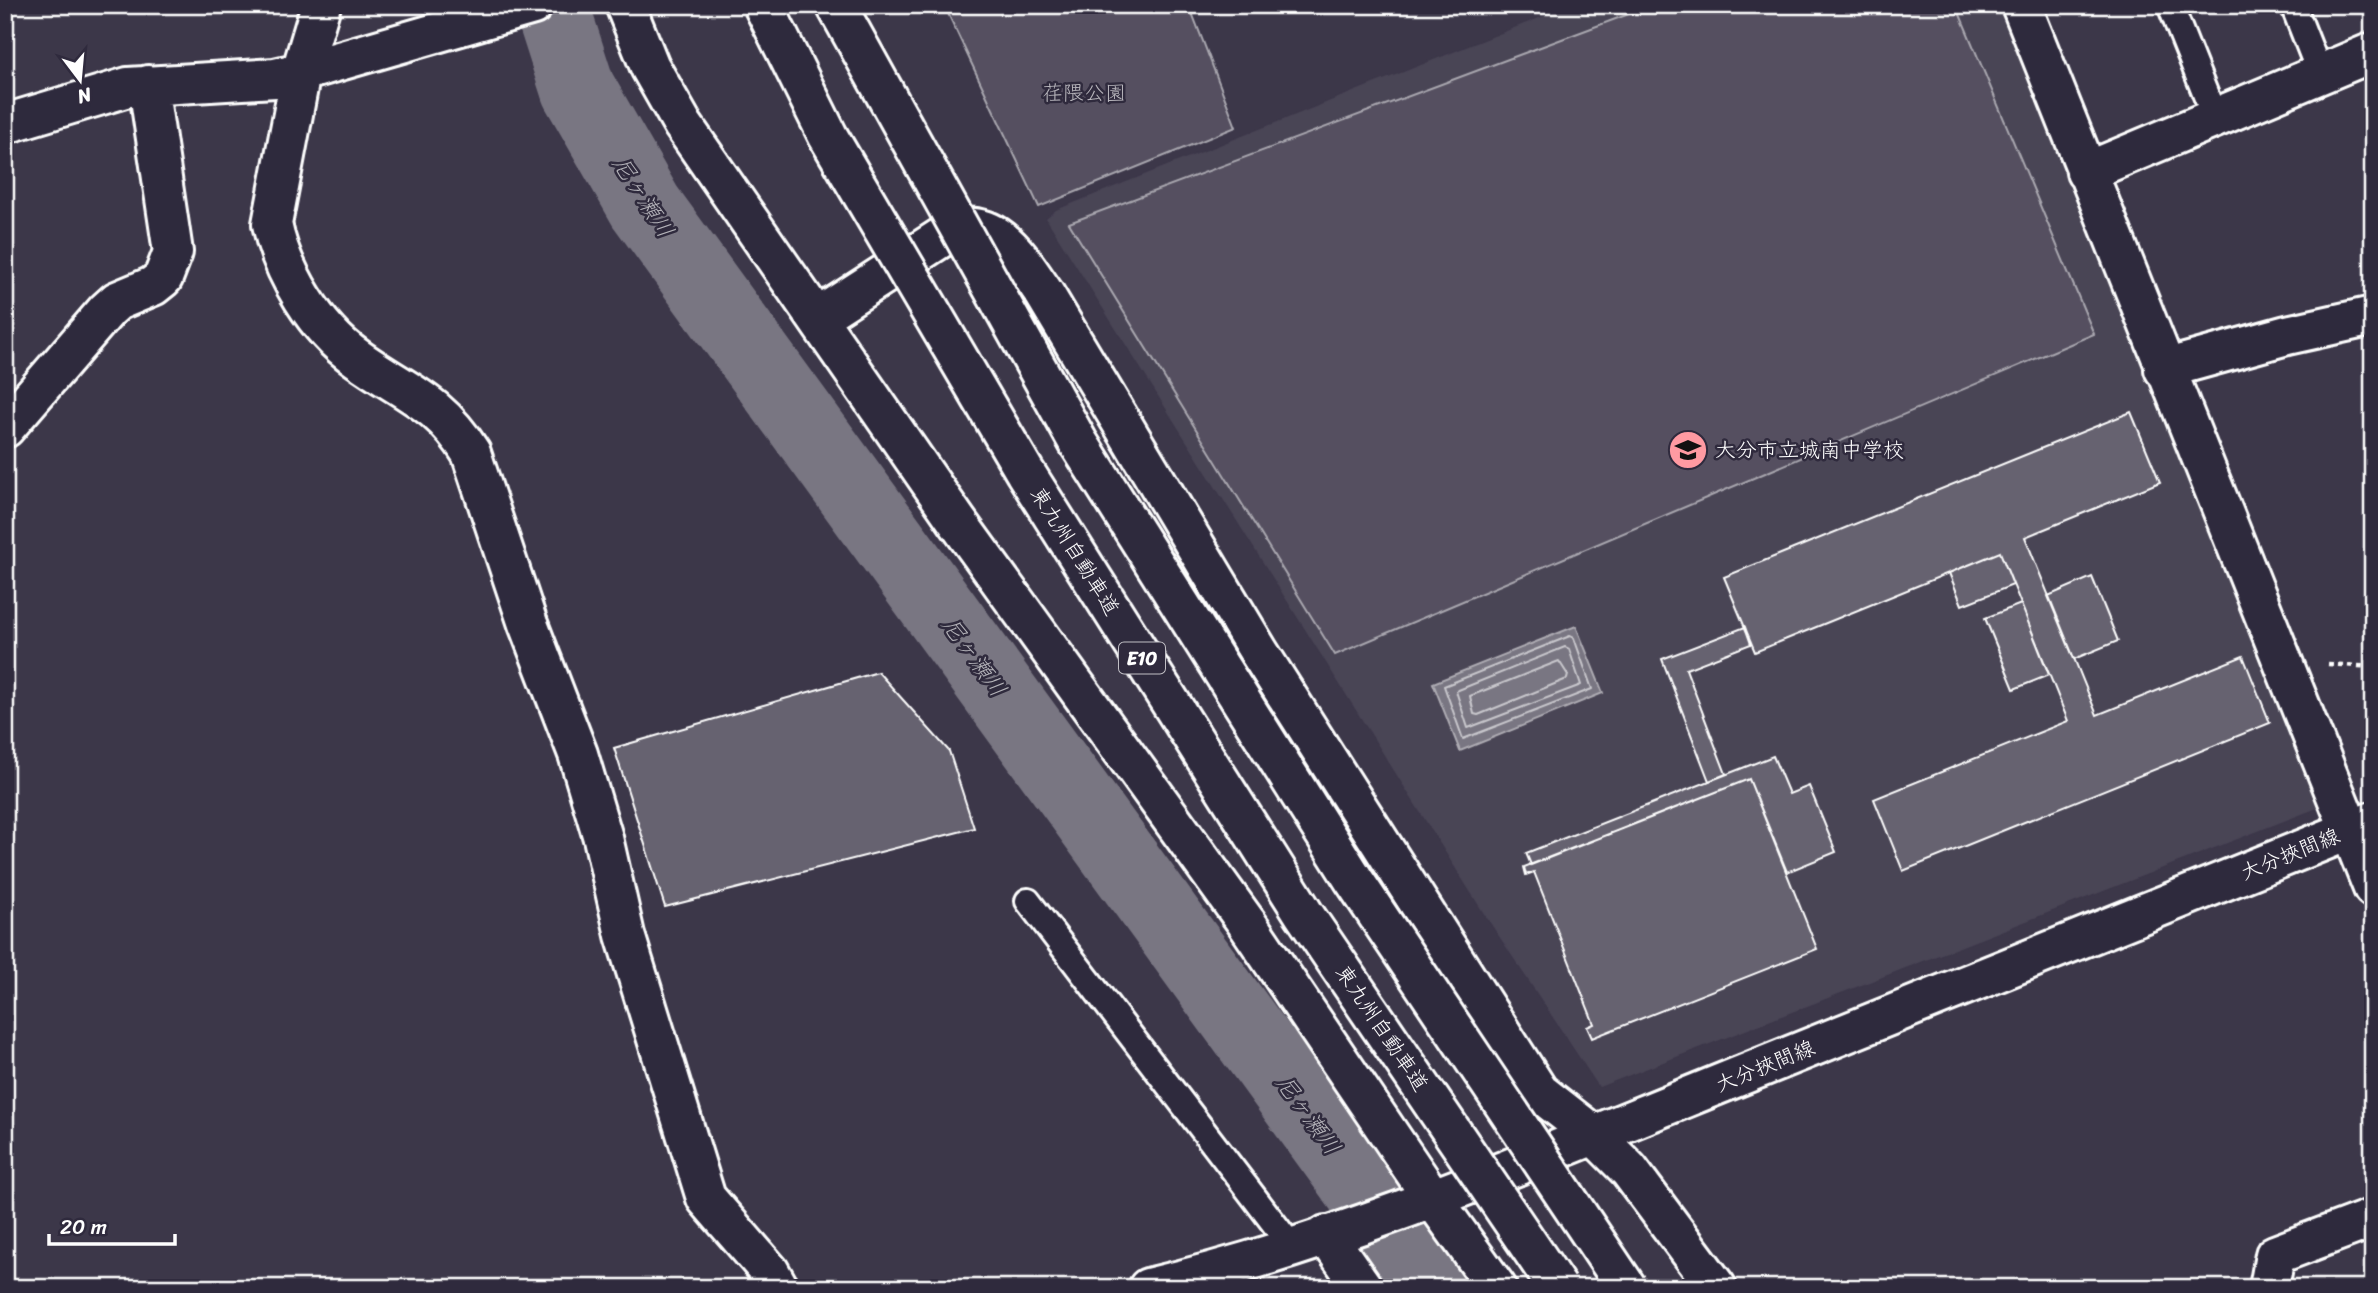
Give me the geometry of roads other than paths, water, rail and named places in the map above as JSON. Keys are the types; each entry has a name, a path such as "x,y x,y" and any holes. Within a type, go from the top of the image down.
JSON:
{"main road":[{"path":"321,5 301,72 272,224 277,249 317,320 355,357 426,400 459,433 471,453 528,624 579,754 603,838 625,935 706,1198 770,1272 779,1288"},
{"path":"5,124 103,93 148,85 275,78 301,72 475,13 533,5"},
{"path":"625,5 650,67 683,125 957,521 1246,922 1431,1196 1497,1288"},
{"name":"東九州自動車道","path":"763,5 828,136 1025,472 1304,914 1558,1288"},
{"path":"836,5 1078,442 1354,880 1628,1288"},
{"path":"2021,5 2164,369 2361,826 2373,888"},
{"path":"2086,172 2373,52"},
{"path":"5,428 107,310 117,301 153,286 163,278 171,264 171,234 148,85"},
{"path":"817,318 953,230 979,227 992,232 1010,246 1044,293 1259,652 1539,1092 1594,1135 1629,1170 1717,1288"},
{"path":"2164,369 2287,335 2373,316"},
{"name":"大分挾間線","path":"1148,1288 1309,1241 1594,1135 2361,826"},
{"path":"2269,1288 2275,1255 2373,1218"},
{"path":"1309,1241 1363,1288"}],"lane":[{"path":"2170,5 2215,118"},
{"path":"2292,5 2320,74"},
{"path":"1028,901 1309,1241"}],"water":[{"path":"1576,626 1603,693 1460,751 1433,683"}],"waterway":[{"name":"尼ヶ瀬川","path":"551,5 578,89 645,206 1434,1288"}],"place":[{"name":"大分市立城南中学校","path":"1688,450"}],"park label":[{"name":"荏隈公園","path":"1084,93"}]}
